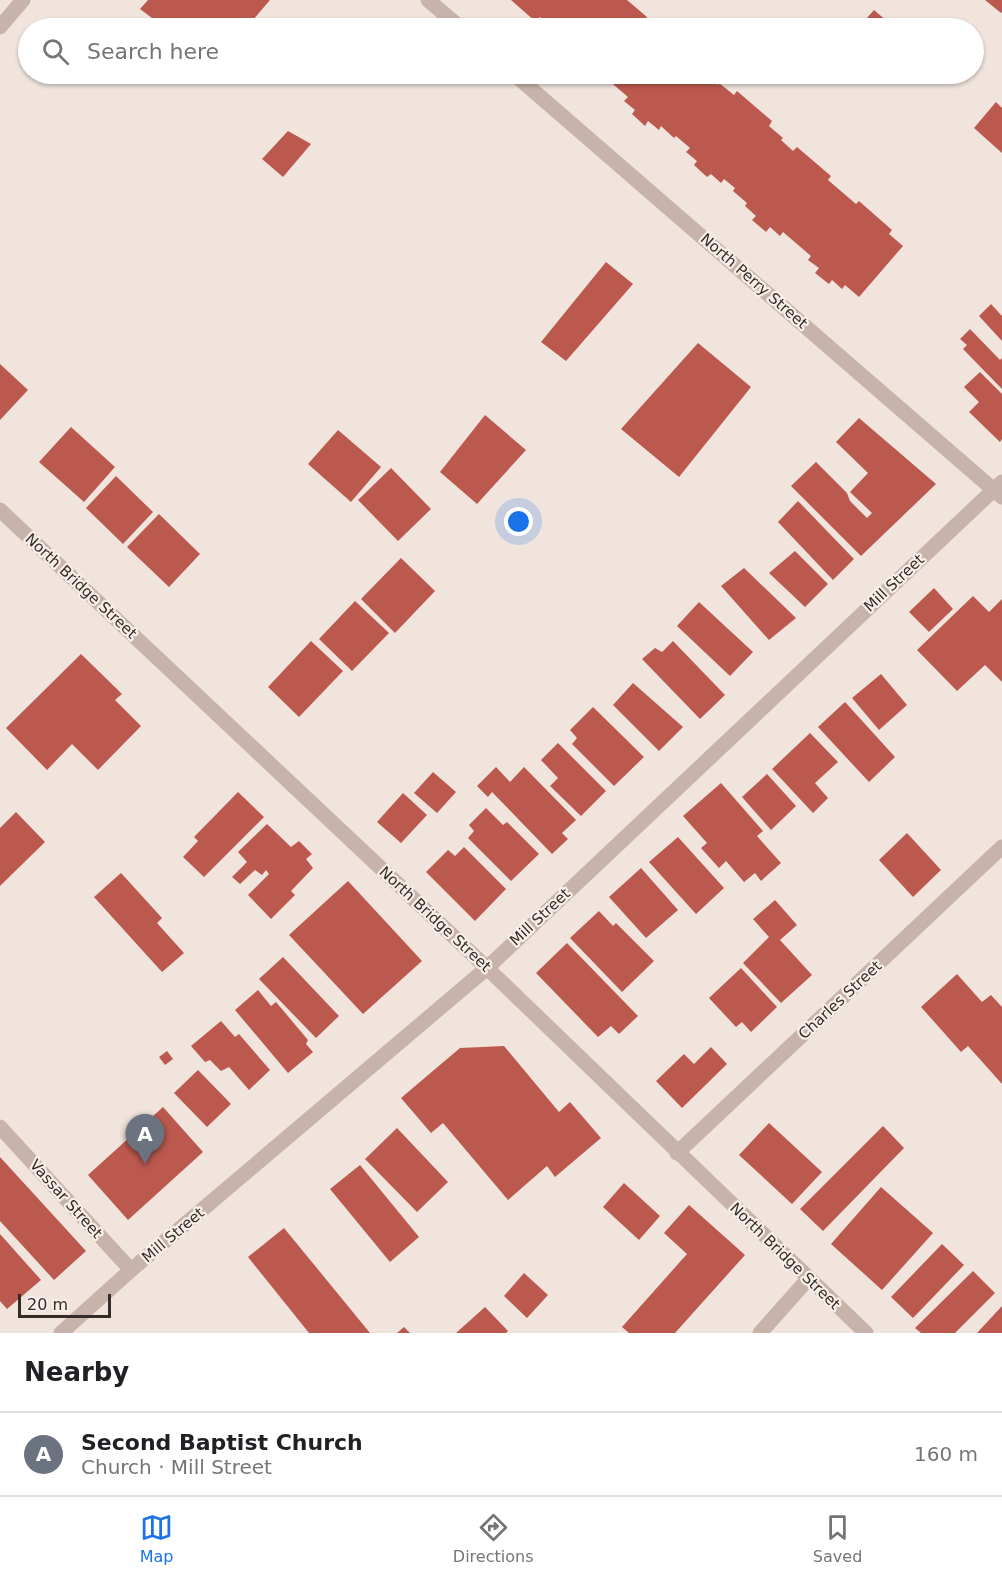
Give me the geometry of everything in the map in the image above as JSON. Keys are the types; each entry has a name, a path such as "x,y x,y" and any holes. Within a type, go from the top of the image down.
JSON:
{"street":[{"path":"0,27 23,0"},
{"path":"428,0 449,18"},
{"name":"North Perry Street","path":"526,84 999,489"},
{"name":"Mill Street","path":"61,1333 131,1270 487,968 999,489"},
{"name":"North Bridge Street","path":"0,510 487,968 866,1333"},
{"name":"Charles Street","path":"677,1153 1002,847"},
{"name":"Vassar Street","path":"0,1127 131,1270"},
{"path":"760,1333 809,1278"}],"building":[{"path":"148,0 270,0 255,18 152,18 140,9"},
{"path":"511,0 627,0 647,17 646,18 531,18"},
{"path":"985,0 1002,0 1002,12 1001,13"},
{"path":"874,10 883,18 867,18"},
{"path":"613,84 720,84 734,95 737,91 772,121 769,126 783,138 781,140 793,151 797,147 831,176 828,180 856,204 859,201 892,230 889,234 903,246 859,297 845,285 842,289 832,280 829,284 815,273 819,268 808,260 811,256 783,232 780,236 770,227 766,232 752,220 756,216 745,206 747,203 733,191 735,188 724,179 721,183 711,174 707,177 694,165 697,161 686,152 690,148 661,126 659,130 648,121 645,126 632,114 635,110 624,101 628,97"},
{"path":"996,102 1002,108 1002,153 974,128"},
{"path":"288,131 311,144 283,177 262,159"},
{"path":"606,262 633,284 566,361 541,342"},
{"path":"991,304 1002,316 1002,341 979,316"},
{"path":"970,329 1000,360 1002,358 1002,389 963,349 967,345 960,339"},
{"path":"698,343 751,387 679,477 621,429"},
{"path":"0,364 28,390 0,420"},
{"path":"980,372 1002,394 1002,439 1000,442 969,412 979,402 964,387"},
{"path":"485,415 526,450 477,504 440,472"},
{"path":"859,418 936,484 861,556 791,486 816,462 847,493 850,501 867,518 872,513 850,492 868,473 836,442"},
{"path":"71,427 115,467 84,502 39,462"},
{"path":"338,430 381,467 351,502 308,464"},
{"path":"391,468 431,509 398,541 358,500"},
{"path":"116,476 153,512 123,544 86,508"},
{"path":"798,501 854,559 833,580 778,522"},
{"path":"159,514 200,554 169,587 127,547"},
{"path":"795,551 828,584 805,607 769,573"},
{"path":"401,558 435,591 395,633 361,599"},
{"path":"744,568 796,618 769,640 721,586"},
{"path":"934,588 953,609 929,632 909,612"},
{"path":"973,596 989,612 1002,599 1002,682 985,665 957,691 917,650"},
{"path":"355,601 389,633 352,671 319,639"},
{"path":"699,602 753,652 730,676 677,626"},
{"path":"311,641 343,671 299,717 268,687"},
{"path":"673,641 725,695 700,719 642,659 655,648 662,652"},
{"path":"81,654 122,694 115,700 141,726 98,770 72,744 47,770 6,728"},
{"path":"881,674 907,705 879,730 852,698"},
{"path":"633,683 683,727 659,751 613,705"},
{"path":"845,702 895,757 869,782 818,727"},
{"path":"593,707 644,757 614,786 572,744 577,738 570,730"},
{"path":"810,733 838,762 815,783 828,798 813,813 772,769"},
{"path":"558,743 606,791 581,816 550,786 558,778 541,760"},
{"path":"496,767 510,782 524,767 576,820 562,833 568,839 552,854 492,792 488,797 477,786"},
{"path":"433,772 456,792 437,813 414,793"},
{"path":"767,774 796,806 771,830 742,797"},
{"path":"721,783 763,831 757,836 781,863 761,881 755,873 744,882 726,861 719,868 701,848 707,843 683,816"},
{"path":"238,792 264,817 204,877 183,857 198,841 194,837"},
{"path":"403,793 427,815 401,843 377,822"},
{"path":"486,808 503,825 507,822 539,854 511,881 468,838 474,831 469,825"},
{"path":"16,812 45,842 0,886 0,828"},
{"path":"267,824 291,847 299,841 312,854 306,859 313,868 291,891 295,895 271,919 248,895 269,874 266,870 262,875 255,870 240,884 232,877 247,862 238,852"},
{"path":"907,833 941,870 913,897 879,860"},
{"path":"678,837 724,888 696,914 649,862"},
{"path":"464,847 506,889 475,921 426,872 448,850 455,856"},
{"path":"641,868 678,910 646,938 609,897"},
{"path":"121,873 162,918 157,923 184,953 162,972 94,897"},
{"path":"348,881 422,961 363,1014 289,935"},
{"path":"775,900 797,925 780,940 812,975 781,1003 743,963 769,937 753,919"},
{"path":"599,911 613,926 616,923 654,961 622,992 570,938"},
{"path":"567,943 638,1016 619,1034 611,1026 598,1037 536,973"},
{"path":"283,957 339,1016 316,1038 259,979"},
{"path":"741,968 777,1007 751,1032 742,1022 736,1027 709,998"},
{"path":"957,974 982,1002 991,995 1002,1007 1002,1084 968,1046 961,1052 921,1007"},
{"path":"258,990 271,1006 276,1002 308,1040 306,1044 313,1052 288,1073 235,1010"},
{"path":"221,1021 235,1037 239,1034 270,1070 249,1090 229,1067 221,1071 210,1060 205,1062 191,1046"},
{"path":"504,1046 559,1112 570,1102 601,1138 555,1177 547,1166 508,1200 443,1123 431,1133 401,1098 460,1048"},
{"path":"711,1047 727,1064 682,1108 656,1081 684,1054 694,1064"},
{"path":"167,1051 173,1059 165,1065 159,1057"},
{"path":"198,1070 231,1104 207,1127 174,1093"},
{"path":"163,1107 203,1152 128,1220 88,1175"},
{"path":"769,1123 822,1172 792,1204 739,1155"},
{"path":"883,1126 904,1148 823,1231 800,1209"},
{"path":"397,1128 448,1182 417,1212 365,1159"},
{"path":"0,1157 86,1251 54,1280 0,1221"},
{"path":"360,1165 419,1237 390,1262 330,1189"},
{"path":"624,1183 660,1216 639,1240 603,1207"},
{"path":"881,1187 933,1233 882,1290 831,1244"},
{"path":"689,1205 745,1255 675,1333 629,1333 622,1327 687,1254 664,1233"},
{"path":"284,1228 370,1333 309,1333 248,1257"},
{"path":"0,1234 41,1280 7,1309 0,1301"},
{"path":"942,1244 964,1265 913,1318 891,1297"},
{"path":"973,1271 995,1293 955,1333 921,1333 915,1328"},
{"path":"524,1273 548,1295 527,1318 504,1296"},
{"path":"1002,1306 1002,1333 977,1333"},
{"path":"485,1307 508,1331 506,1333 456,1333"},
{"path":"404,1327 410,1333 397,1333"}],"place":[{"name":"Second Baptist Church","path":"145,1164"}]}
